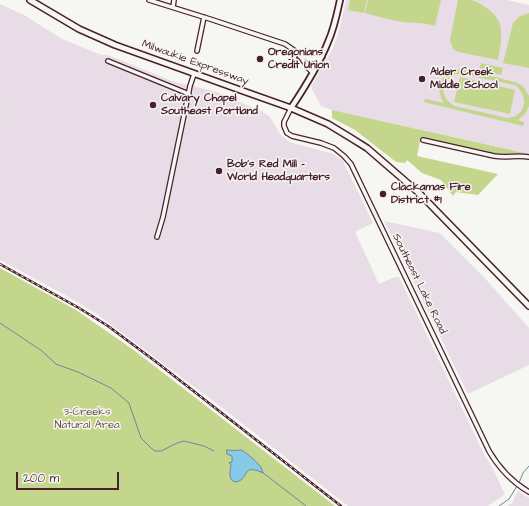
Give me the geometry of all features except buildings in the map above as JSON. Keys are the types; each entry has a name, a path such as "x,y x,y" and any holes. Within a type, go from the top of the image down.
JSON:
{"highway":[{"name":"Milwaukie Expressway","path":"30,0 66,22 114,45 291,108 339,130 367,148 419,193 529,306"}],"main road":[{"path":"291,108 313,73 332,34 340,0"},
{"path":"300,56 312,59 322,56"}],"street":[{"path":"149,0 285,44 300,56 309,70 313,73"},
{"path":"173,7 174,0"},
{"path":"197,51 204,17"},
{"path":"108,61 189,94"},
{"path":"157,237 163,217 194,74"},
{"name":"Southeast Lake Road","path":"291,108 284,122 287,133 292,136 321,143 334,148 351,164 485,443 496,462 509,477 529,492"},
{"path":"423,140 494,156 529,156"}],"shaded area":[{"name":"Alder Creek Middle School","path":"346,0 507,0 529,5 529,154 332,110 321,106 311,87 333,48 338,35"},
{"path":"0,4 24,15 62,39 101,55 108,55 172,81 217,92 265,113 270,117 280,134 289,142 334,154 342,159 373,223 355,232 379,284 395,277 399,277 485,456 505,494 488,506 348,506 216,403 97,314 0,260"},
{"path":"384,221 440,233 482,275 529,328 529,365 468,394"},
{"path":"518,491 529,498 529,506 508,506 512,503"}],"green space":[{"path":"350,0 367,0 364,13 348,10"},
{"path":"368,0 441,0 435,26 407,23 365,13"},
{"path":"458,0 471,0 477,2 491,11 497,18 501,29 498,60 458,52 453,49 450,40"},
{"path":"529,13 529,68 503,63 513,23 520,16"},
{"path":"481,63 503,68 501,75 479,70"},
{"path":"462,69 515,82 523,86 529,96 529,106 525,114 518,120 524,122 523,126 424,102 425,99 444,103 441,98 439,87 446,74 451,71","holes":["456,74 515,85 519,89 524,100 522,110 514,117 507,118 455,106 446,99 444,94 444,85 451,77"]},
{"path":"460,77 515,90 510,114 454,102"},
{"path":"332,110 529,154 497,154 421,137 417,156 498,174 478,195 456,192 453,196 441,180 422,173 407,160 405,163 396,162 355,130 332,118"},
{"name":"3-Creeks Natural Area","path":"0,268 76,310 135,351 335,506 0,506"}],"water":[{"path":"227,450 243,451 261,467 263,473 256,470 251,470 248,471 242,479 234,482 230,476 231,465 229,463 232,462 232,456 227,454"}],"waterway":[{"path":"0,323 42,351 56,364 78,372 111,388 129,403 141,438 155,451 161,451 184,441 204,446 214,451"},
{"path":"519,483 523,473 529,466"},
{"path":"262,472 306,506"},
{"path":"499,506 509,499 517,486"}],"railway":[{"path":"0,264 108,326 341,506"}],"place":[{"name":"Oregonians Credit Union","path":"260,59"},
{"name":"Alder Creek Middle School","path":"422,79"},
{"name":"Calvary Chapel Southeast Portland","path":"153,105"},
{"name":"Bob's Red Mill - World Headquarters","path":"219,171"},
{"name":"Clackamas Fire District #1","path":"383,194"}]}
